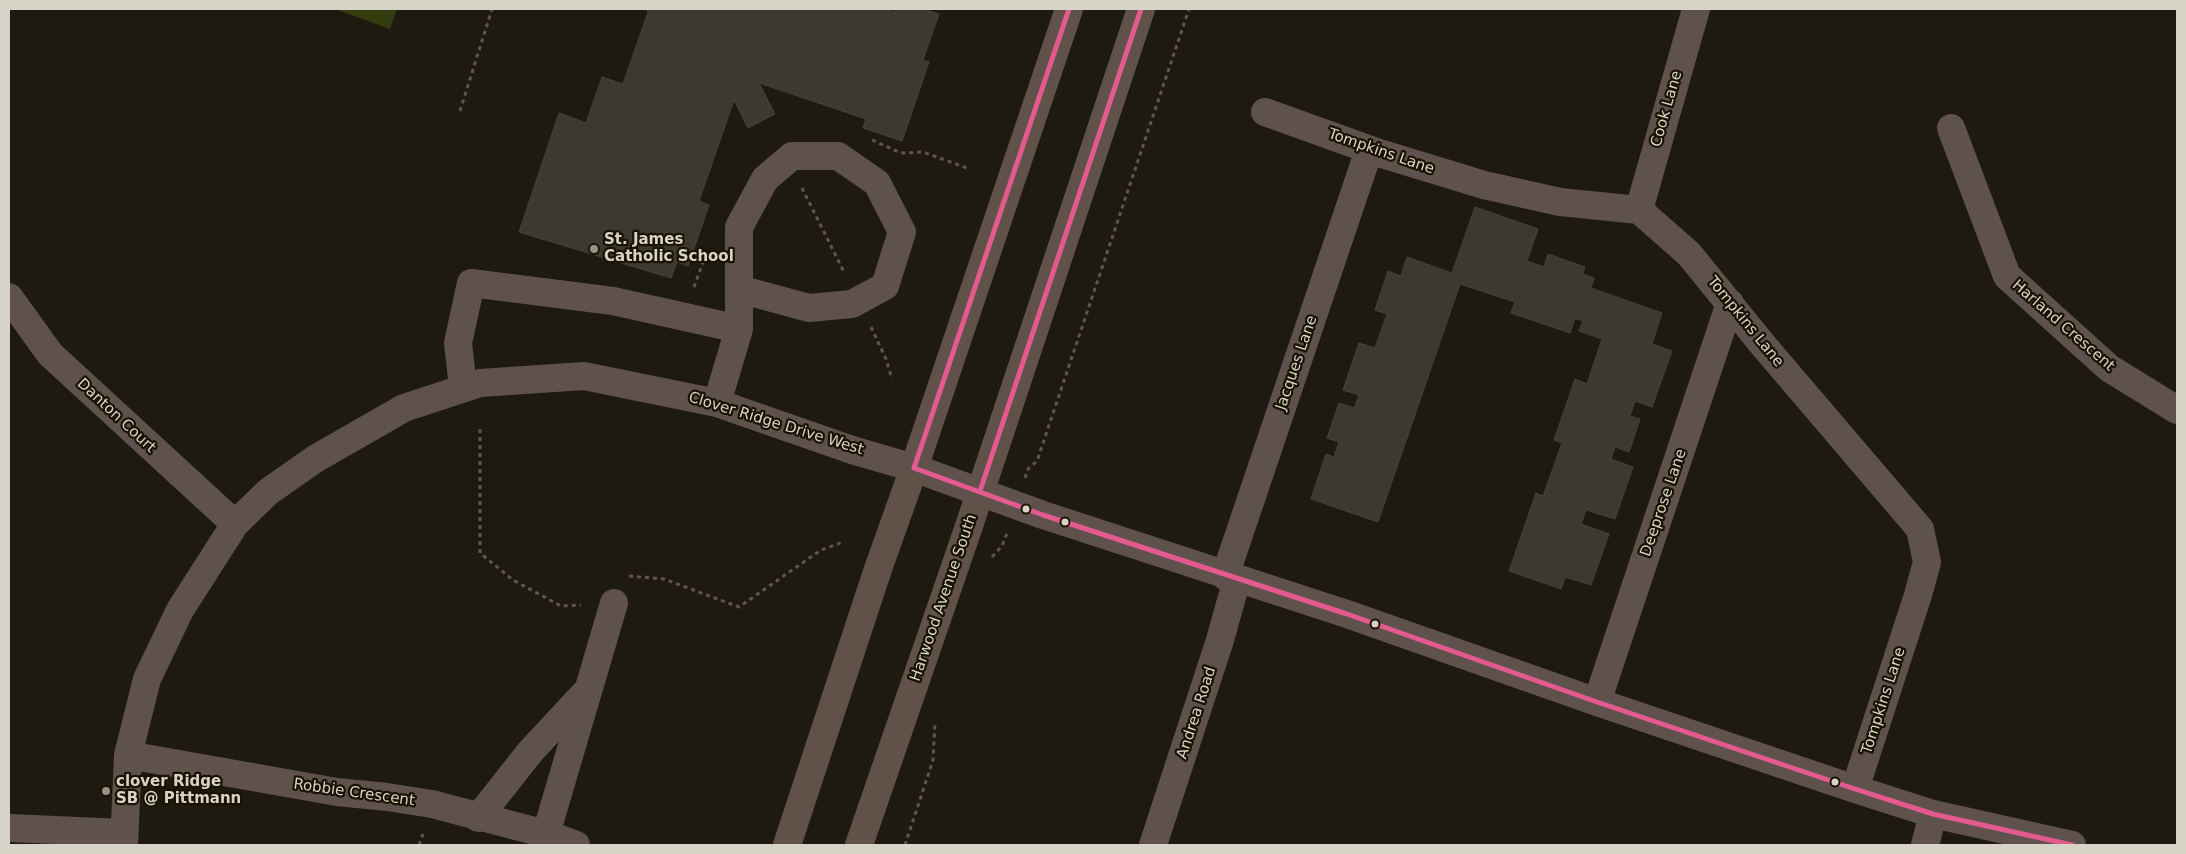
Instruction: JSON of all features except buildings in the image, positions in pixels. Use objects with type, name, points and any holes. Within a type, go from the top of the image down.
[{"type":"main road","points":[[787,845],[878,569],[1069,9]]},
{"type":"main road","name":"Harwood Avenue South","points":[[859,845],[980,491],[1141,9]]},
{"type":"street","name":"Cook Lane","points":[[1639,210],[1696,9]]},
{"type":"street","name":"Tompkins Lane","points":[[1265,112],[1369,150],[1484,185],[1560,202],[1639,210],[1689,254],[1763,345],[1920,529],[1927,562],[1855,789]]},
{"type":"street","name":"Harland Crescent","points":[[1951,128],[2007,276],[2109,368],[2177,410]]},
{"type":"street","name":"Jacques Lane","points":[[1231,578],[1369,150]]},
{"type":"street","points":[[717,403],[739,329],[739,289],[739,227],[764,179],[792,156],[838,156],[877,183],[902,232],[885,286],[852,304],[810,308],[739,289]]},
{"type":"street","points":[[463,387],[458,343],[471,283],[612,301],[739,329]]},
{"type":"street","name":"Danton Court","points":[[9,297],[50,354],[235,524]]},
{"type":"street","name":"Deeprose Lane","points":[[1597,702],[1730,303]]},
{"type":"street","name":"Clover Ridge Drive West","points":[[124,839],[128,755],[147,679],[180,610],[235,524],[268,492],[315,459],[404,408],[463,387],[522,379],[584,376],[717,403],[852,450],[914,468],[1043,516],[1356,617],[1597,702],[1855,789],[1933,814],[2072,845]]},
{"type":"street","name":"Andrea Road","points":[[1153,845],[1220,640],[1231,578]]},
{"type":"street","points":[[546,834],[586,691],[614,603]]},
{"type":"street","points":[[478,818],[530,752],[586,691]]},
{"type":"street","name":"Robbie Crescent","points":[[128,755],[337,792],[432,804],[478,818],[546,834],[576,845]]},
{"type":"street","points":[[1925,845],[1933,814]]},
{"type":"street","points":[[9,828],[124,839]]},
{"type":"path","points":[[460,111],[492,9]]},
{"type":"path","points":[[1028,469],[1037,460],[1189,9]]},
{"type":"path","points":[[788,160],[886,359],[892,379]]},
{"type":"path","points":[[480,428],[480,553],[513,580],[561,606],[614,603],[629,576],[639,575],[664,579],[739,606],[820,550],[843,542]]},
{"type":"path","points":[[990,559],[1002,546]]},
{"type":"path","points":[[905,845],[933,760],[935,718]]},
{"type":"green space","points":[[335,9],[397,9],[390,29]]},
{"type":"transit line","points":[[1069,9],[914,468],[1043,515],[1347,614],[1597,702],[1855,789],[1933,814],[2072,845]]},
{"type":"transit line","points":[[980,491],[1141,9]]},
{"type":"place","name":"St. James Catholic School","points":[[594,249]]},
{"type":"place","name":"clover Ridge SB @ Pittmann","points":[[106,791]]}]
